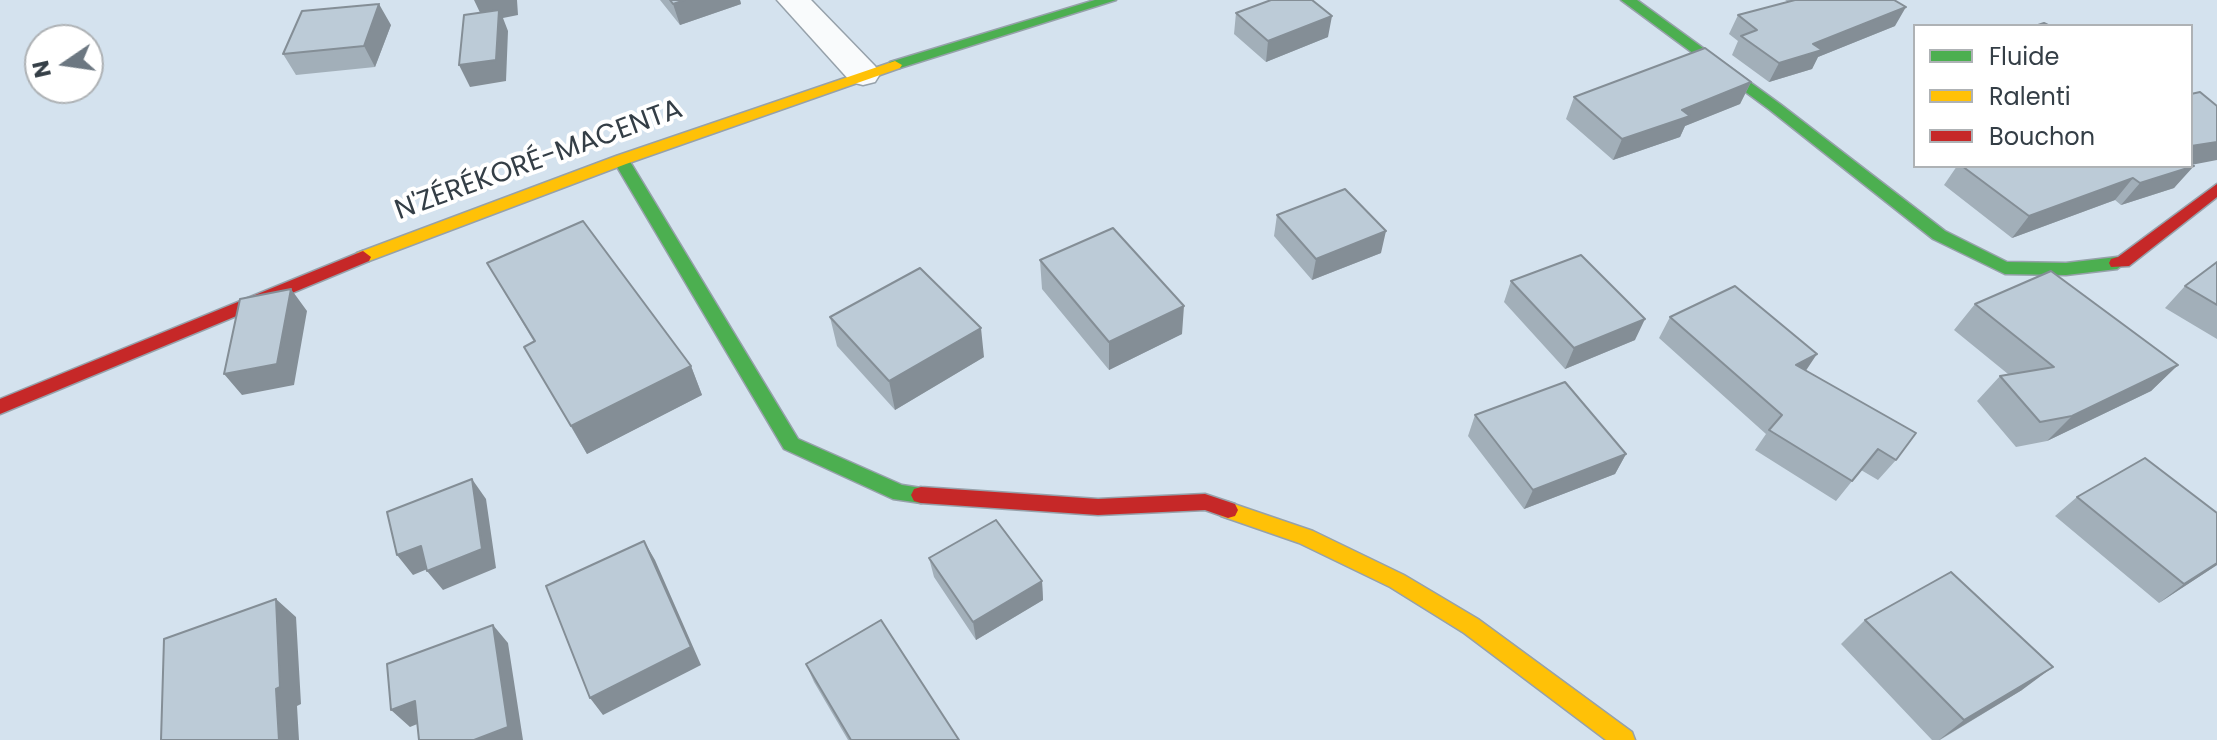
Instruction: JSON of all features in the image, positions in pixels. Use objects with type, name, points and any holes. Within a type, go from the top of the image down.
[{"type":"main road","name":"N'ZÉRÉKORÉ-MACENTA","points":[[0,407],[376,252],[621,160],[863,74],[1109,0]]},
{"type":"main road","points":[[1628,0],[1775,107],[1939,235],[2005,268],[2066,269],[2123,262],[2217,189]]},
{"type":"main road","points":[[621,160],[791,444],[900,493],[1098,507],[1205,502],[1306,537],[1397,581],[1471,626],[1624,740]]},
{"type":"street","points":[[793,0],[863,74]]},
{"type":"building","points":[[1271,0],[1312,0],[1332,16],[1268,41],[1236,13]]},
{"type":"building","points":[[1795,0],[1894,0],[1906,7],[1813,44],[1822,50],[1779,63],[1741,36],[1757,30],[1738,15]]},
{"type":"building","points":[[379,4],[364,46],[283,54],[302,11]]},
{"type":"building","points":[[499,10],[496,60],[459,65],[464,15]]},
{"type":"building","points":[[1705,48],[1751,82],[1682,110],[1690,116],[1622,139],[1574,97]]},
{"type":"building","points":[[2200,92],[2217,106],[2217,142],[2193,146],[2193,94]]},
{"type":"building","points":[[1965,168],[2188,168],[2140,183],[2133,178],[2029,216]]},
{"type":"building","points":[[1345,189],[1386,231],[1316,259],[1277,215]]},
{"type":"building","points":[[583,221],[691,366],[571,426],[524,347],[535,341],[487,263]]},
{"type":"building","points":[[1113,228],[1184,306],[1109,342],[1040,260]]},
{"type":"building","points":[[1581,255],[1645,319],[1574,348],[1511,281]]},
{"type":"building","points":[[2217,262],[2217,305],[2185,286]]},
{"type":"building","points":[[920,268],[981,328],[889,381],[830,317]]},
{"type":"building","points":[[2051,271],[2178,365],[2072,416],[2040,422],[2000,376],[2054,367],[1975,304]]},
{"type":"building","points":[[1735,286],[1817,354],[1796,365],[1916,433],[1896,460],[1878,449],[1852,481],[1769,430],[1782,415],[1670,317]]},
{"type":"building","points":[[291,289],[277,364],[224,374],[240,299]]},
{"type":"building","points":[[1565,382],[1626,454],[1533,490],[1475,415]]},
{"type":"building","points":[[2145,458],[2217,513],[2217,563],[2184,584],[2077,497]]},
{"type":"building","points":[[472,479],[482,549],[427,571],[421,546],[397,555],[387,512]]},
{"type":"building","points":[[996,520],[1042,581],[973,622],[929,558]]},
{"type":"building","points":[[644,541],[691,647],[590,698],[546,586]]},
{"type":"building","points":[[1951,572],[2053,667],[1964,720],[1865,620]]},
{"type":"building","points":[[276,599],[279,740],[161,740],[164,639]]},
{"type":"building","points":[[881,620],[959,740],[851,740],[806,664]]},
{"type":"building","points":[[493,625],[508,727],[474,740],[419,740],[415,701],[391,710],[387,664]]},
{"type":"traffic: fast","points":[[895,65],[1109,0]]},
{"type":"traffic: fast","points":[[1628,0],[1775,107],[1939,235],[2005,268],[2066,269],[2117,263]]},
{"type":"traffic: fast","points":[[621,160],[791,444],[900,493],[921,495]]},
{"type":"traffic: slow","points":[[363,257],[621,160],[895,65]]},
{"type":"traffic: slow","points":[[1228,510],[1306,537],[1397,581],[1471,626],[1624,740]]},
{"type":"traffic: jam","points":[[2117,263],[2123,262],[2217,189]]},
{"type":"traffic: jam","points":[[0,407],[363,257]]},
{"type":"traffic: jam","points":[[921,495],[1098,507],[1205,502],[1228,510]]}]
